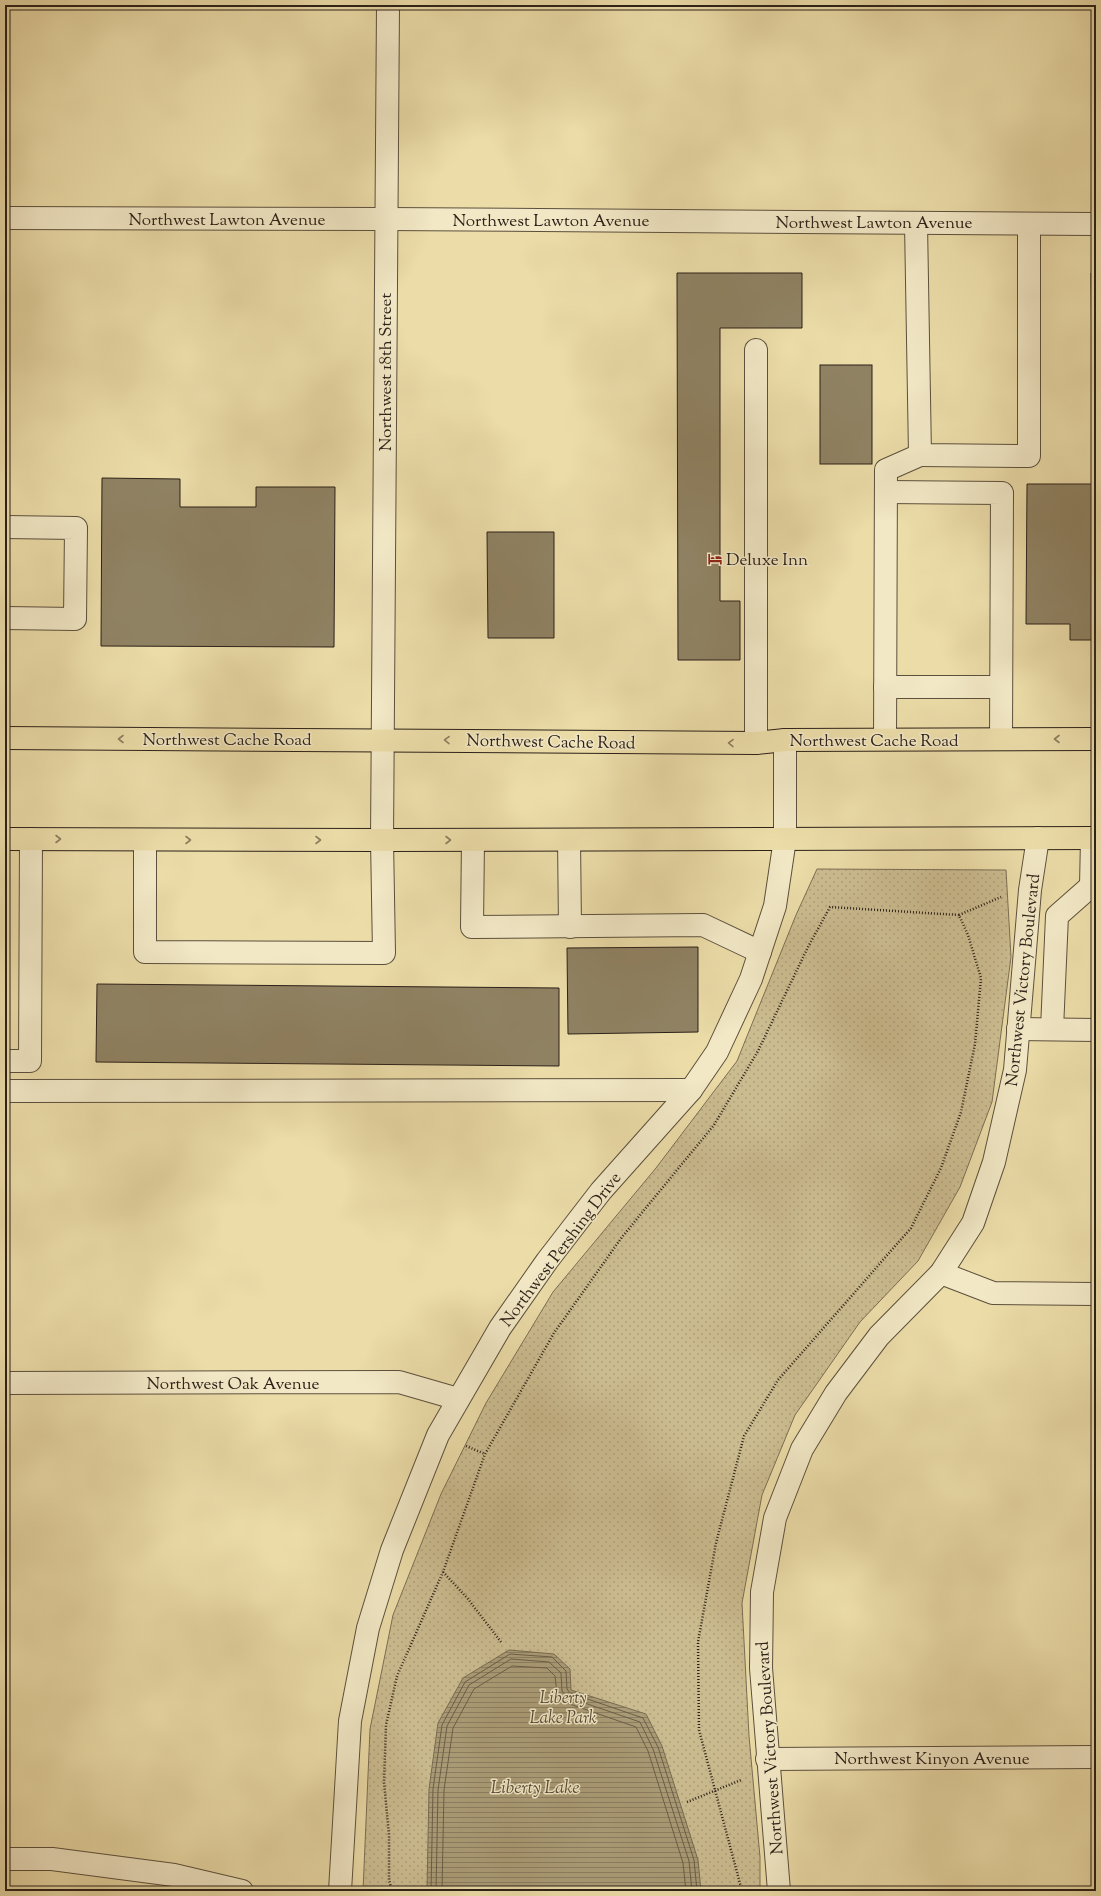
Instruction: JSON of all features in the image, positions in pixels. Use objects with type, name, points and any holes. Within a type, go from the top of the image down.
[{"type":"main road","name":"Northwest Cache Road","points":[[5,738],[756,743],[785,740],[1096,739]]},
{"type":"main road","points":[[5,839],[569,840],[1094,838]]},
{"type":"street","name":"Northwest 18th Street","points":[[145,840],[145,952],[384,953],[382,840],[388,5]]},
{"type":"street","name":"Northwest Lawton Avenue","points":[[5,218],[1096,224]]},
{"type":"street","points":[[916,223],[920,455]]},
{"type":"street","points":[[885,739],[886,470],[920,455],[1028,456],[1028,224]]},
{"type":"street","points":[[756,350],[756,743]]},
{"type":"street","points":[[886,492],[1002,493],[1001,739]]},
{"type":"street","points":[[5,527],[76,528],[75,619],[5,618]]},
{"type":"street","points":[[885,687],[1001,687]]},
{"type":"street","name":"Northwest Pershing Drive","points":[[340,1891],[350,1721],[368,1628],[392,1550],[438,1434],[500,1328],[547,1261],[601,1191],[692,1090],[718,1052],[751,979],[776,906],[785,839],[785,740]]},
{"type":"street","name":"Northwest Victory Boulevard","points":[[779,1891],[767,1759],[761,1668],[762,1592],[775,1518],[802,1449],[836,1393],[880,1336],[941,1273],[973,1223],[994,1162],[1015,1070],[1030,890],[1038,838]]},
{"type":"street","points":[[1052,1029],[1057,916],[1094,886],[1094,838]]},
{"type":"street","points":[[5,1060],[30,1060],[31,839]]},
{"type":"street","points":[[473,840],[472,927],[703,925],[760,952]]},
{"type":"street","points":[[569,840],[570,927]]},
{"type":"street","points":[[1018,1029],[1096,1030]]},
{"type":"street","points":[[5,1091],[692,1090]]},
{"type":"street","points":[[941,1273],[993,1293],[1096,1294]]},
{"type":"street","name":"Northwest Oak Avenue","points":[[5,1383],[399,1382],[458,1399]]},
{"type":"street","name":"Northwest Kinyon Avenue","points":[[767,1759],[1096,1757]]},
{"type":"street","points":[[5,1859],[52,1858],[174,1875],[242,1891]]},
{"type":"path","points":[[392,1891],[389,1880],[389,1835],[384,1782],[386,1725],[397,1676],[443,1572],[485,1454],[554,1333],[622,1237],[714,1125],[758,1051],[808,947],[830,907],[959,915],[999,897],[1030,890]]},
{"type":"path","points":[[742,1891],[714,1791],[699,1730],[698,1642],[716,1544],[744,1436],[778,1380],[911,1228],[941,1168],[962,1104],[975,1044],[981,978],[968,935],[959,915]]},
{"type":"path","points":[[443,1572],[468,1599],[501,1642]]},
{"type":"path","points":[[687,1802],[745,1778],[767,1759]]},
{"type":"green space","name":"Liberty Lake Park","points":[[817,869],[1006,870],[1011,957],[992,1102],[960,1187],[918,1261],[860,1322],[795,1415],[762,1495],[742,1603],[749,1736],[760,1857],[760,1891],[363,1891],[370,1729],[393,1615],[441,1494],[486,1403],[553,1292],[656,1168],[737,1061],[796,915]]},
{"type":"water","name":"Liberty Lake","points":[[509,1650],[554,1654],[570,1669],[571,1690],[646,1714],[662,1746],[698,1860],[701,1891],[427,1891],[429,1789],[438,1723],[463,1678]]},
{"type":"building","points":[[677,273],[802,273],[802,328],[720,328],[720,601],[740,601],[740,660],[678,660]]},
{"type":"building","points":[[1091,273],[1096,273],[1096,463],[1093,463]]},
{"type":"building","points":[[820,365],[872,365],[872,464],[820,464]]},
{"type":"building","points":[[102,478],[180,479],[180,507],[256,507],[256,487],[335,487],[334,647],[101,646]]},
{"type":"building","points":[[1027,484],[1096,484],[1096,640],[1070,640],[1070,624],[1026,624]]},
{"type":"building","points":[[487,532],[554,532],[554,638],[488,638]]},
{"type":"building","points":[[698,947],[698,1032],[568,1034],[567,948]]},
{"type":"building","points":[[97,984],[559,988],[559,1066],[96,1062]]},
{"type":"place","name":"Deluxe Inn","points":[[715,559]]}]
